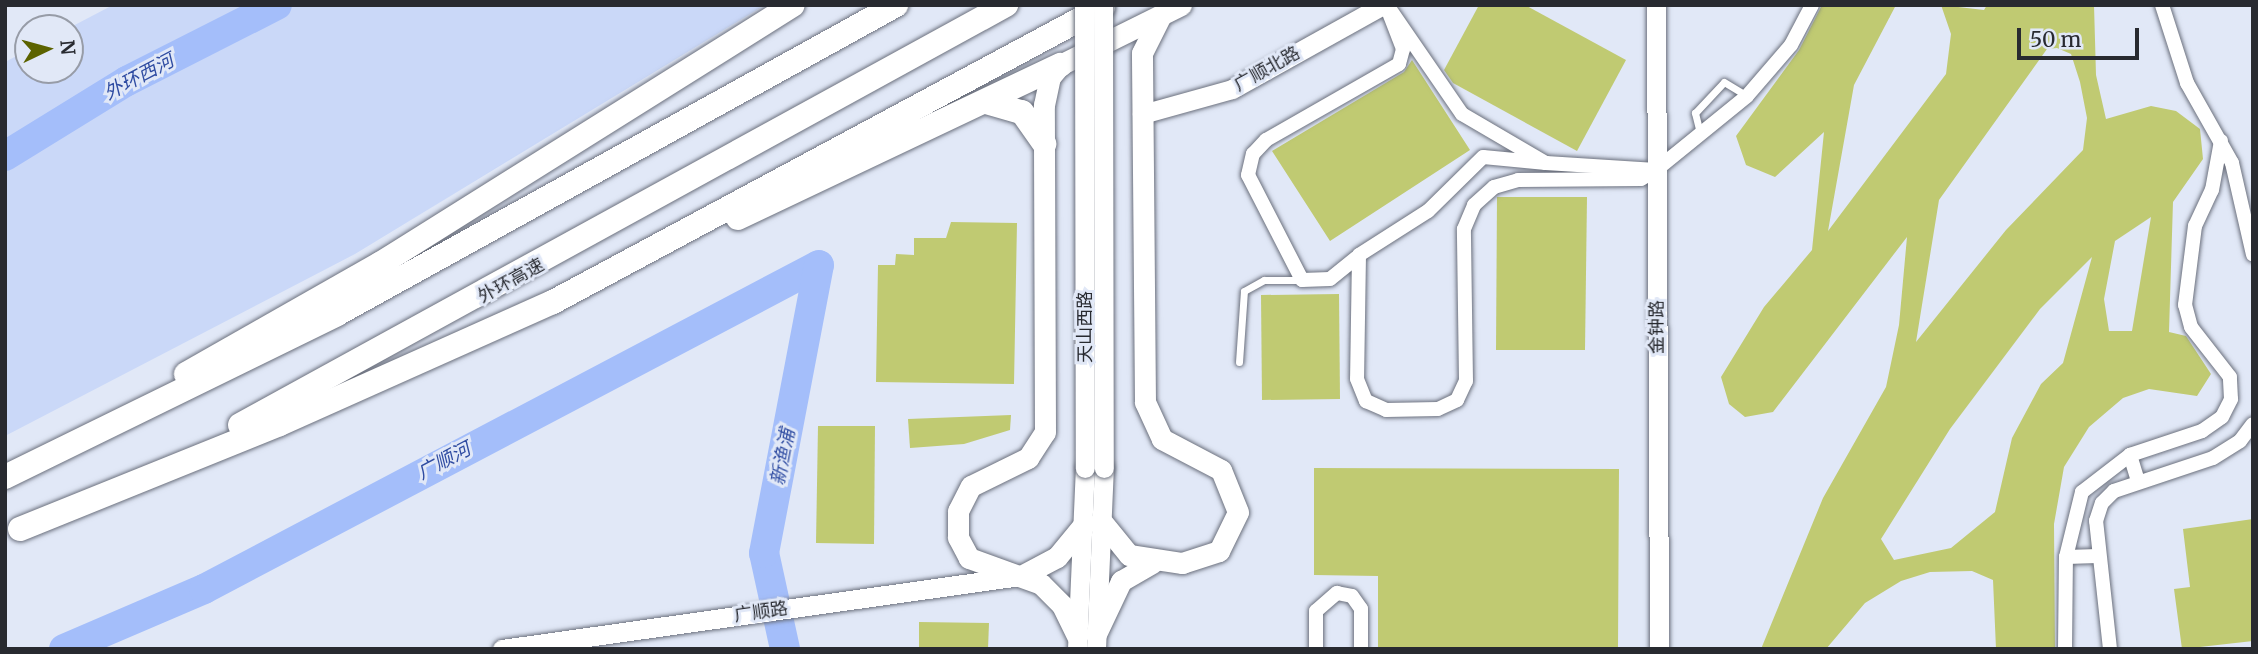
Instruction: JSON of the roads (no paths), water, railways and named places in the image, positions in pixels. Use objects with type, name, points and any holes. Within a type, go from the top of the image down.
[{"type":"highway","points":[[5,477],[380,264],[793,5]]},
{"type":"highway","points":[[5,477],[337,314],[896,5]]},
{"type":"highway","name":"外环高速","points":[[13,532],[358,365],[1006,5]]},
{"type":"highway","points":[[13,532],[419,363],[668,242],[1105,5]]},
{"type":"highway","points":[[668,242],[795,196],[1060,65]]},
{"type":"highway","points":[[986,102],[1022,112],[1044,144]]},
{"type":"main road","points":[[1142,53],[1172,10]]},
{"type":"main road","points":[[1122,34],[1137,38],[1142,53],[1146,407],[1162,439],[1221,470],[1238,512],[1216,554],[1152,563],[1121,581],[1086,642],[1056,598],[1021,576],[972,561],[957,520],[971,486],[1025,460],[1045,432],[1046,86],[1060,65],[1122,34],[1172,10]]},
{"type":"main road","points":[[1021,576],[1057,557],[1094,523],[1124,551],[1152,563]]},
{"type":"street","name":"天山西路","points":[[1084,5],[1094,468],[1094,523],[1086,642]]},
{"type":"street","name":"天山西路","points":[[1094,468],[1105,5]]},
{"type":"street","name":"广顺北路","points":[[1142,114],[1232,89],[1385,5]]},
{"type":"street","points":[[1385,5],[1462,114],[1546,163]]},
{"type":"street","points":[[1385,5],[1404,49],[1399,64],[1253,154],[1248,175],[1254,198],[1301,280],[1330,279],[1359,254],[1428,211],[1483,157],[1656,170]]},
{"type":"street","name":"金钟路","points":[[1656,5],[1659,649]]},
{"type":"street","points":[[1359,254],[1357,379],[1366,401],[1386,410],[1438,409],[1457,400],[1466,381],[1464,229],[1474,205],[1493,187],[1518,180],[1641,178],[1656,170],[1748,96],[1791,45],[1812,5]]},
{"type":"street","points":[[2162,5],[2187,83],[2221,141],[2242,193],[2253,254]]},
{"type":"street","points":[[2064,649],[2066,557],[2082,492],[2130,455],[2202,431],[2222,417],[2231,399],[2230,377],[2191,327],[2185,305],[2195,226],[2212,190],[2221,141]]},
{"type":"street","points":[[2212,190],[2242,193]]},
{"type":"street","points":[[2110,649],[2098,556],[2102,503],[2138,482],[2213,458],[2240,442],[2253,424]]},
{"type":"street","points":[[2130,455],[2138,482]]},
{"type":"street","points":[[2066,557],[2098,556]]},
{"type":"street","name":"广顺路","points":[[502,649],[1021,576]]},
{"type":"street","points":[[1316,649],[1316,611],[1337,593],[1352,596],[1361,609],[1361,649]]},
{"type":"lane","points":[[1701,136],[1695,113],[1724,82],[1748,96]]},
{"type":"lane","points":[[1239,362],[1244,291],[1264,280],[1301,280]]},
{"type":"waterway","name":"外环西河","points":[[5,156],[127,81],[277,5]]},
{"type":"waterway","name":"广顺河","points":[[64,649],[204,589],[819,265]]},
{"type":"waterway","name":"新渔浦","points":[[785,649],[764,553],[819,265]]}]
